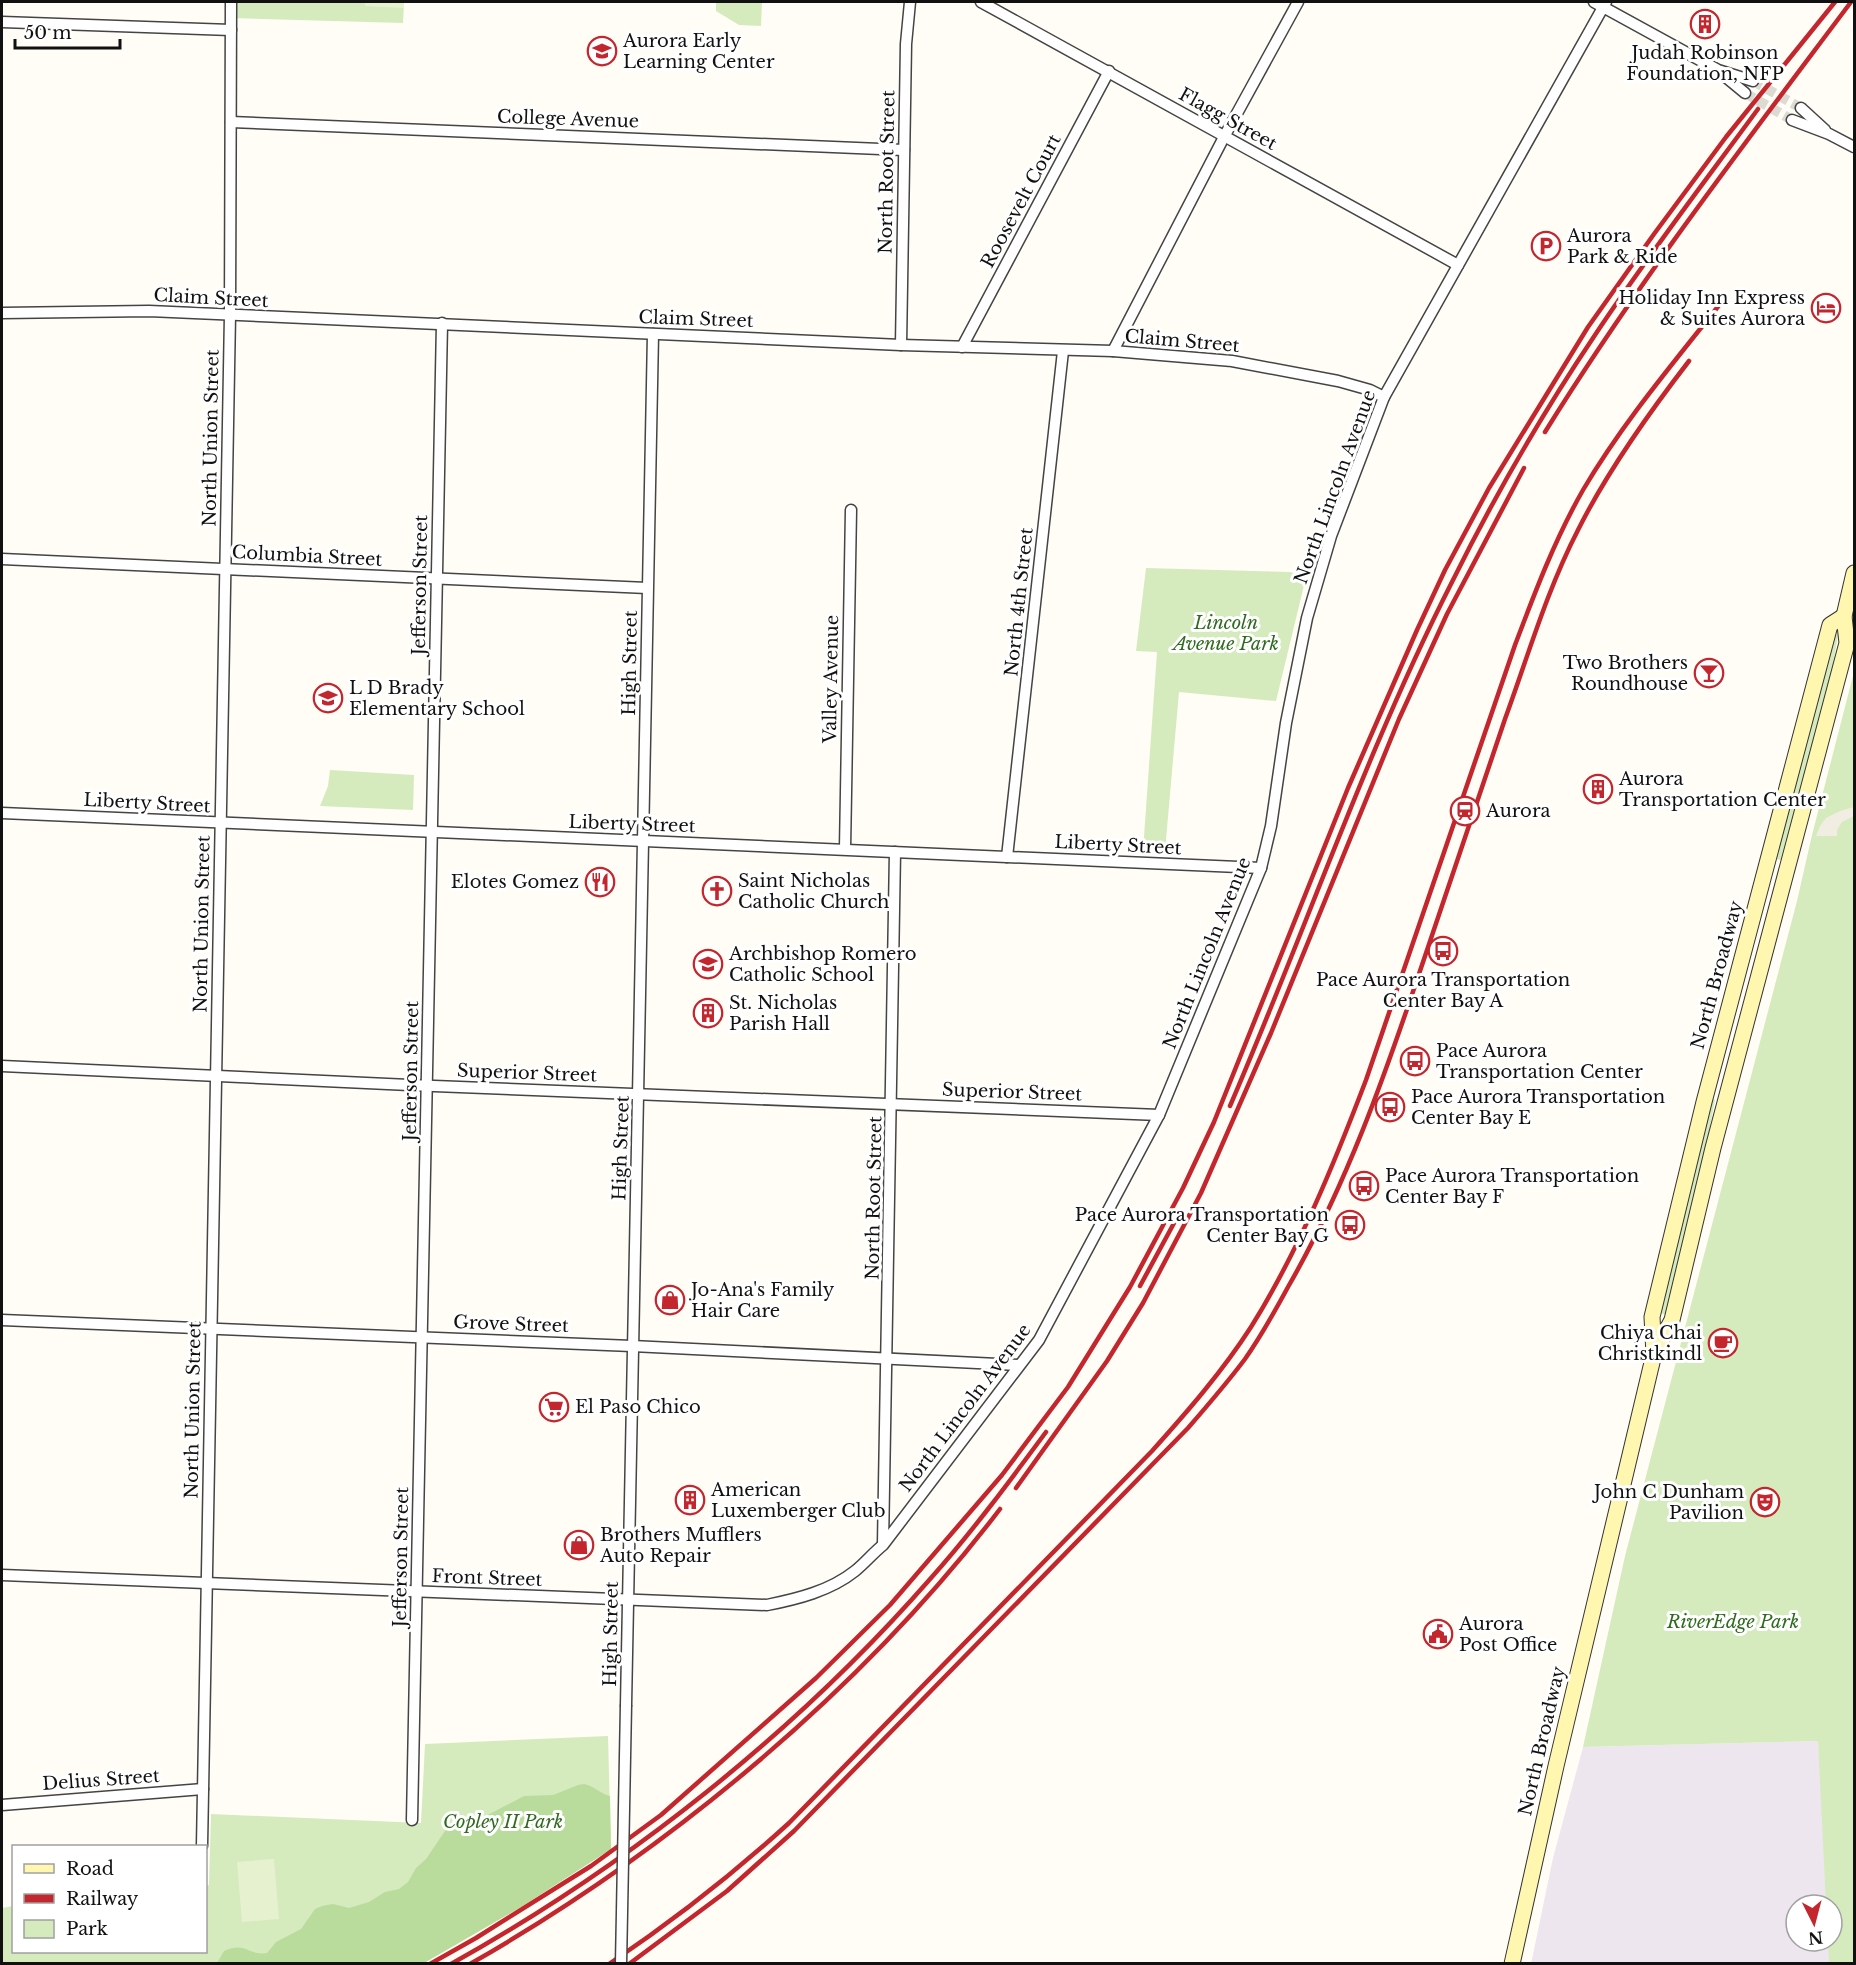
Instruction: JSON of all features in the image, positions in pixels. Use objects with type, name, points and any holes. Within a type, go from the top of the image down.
[{"type":"main road","name":"North Broadway","points":[[1512,1964],[1556,1766],[1654,1354],[1672,1320],[1713,1148],[1847,643],[1844,616],[1854,573]]},
{"type":"main road","name":"North Broadway","points":[[1654,1354],[1652,1317],[1707,1092],[1830,625],[1844,616]]},
{"type":"street","name":"North Union Street","points":[[202,1845],[230,315],[231,2]]},
{"type":"street","name":"North Root Street","points":[[901,345],[907,21],[910,2]]},
{"type":"street","name":"Flagg Street","points":[[981,2],[1458,265]]},
{"type":"street","points":[[1113,351],[1224,137],[1298,2]]},
{"type":"street","points":[[1601,3],[1718,70],[1745,93]]},
{"type":"street","name":"North Lincoln Avenue","points":[[883,1545],[1039,1340],[1159,1115],[1261,868],[1307,618],[1332,536],[1384,397],[1601,3]]},
{"type":"street","points":[[2,22],[231,30]]},
{"type":"street","points":[[1718,70],[1753,81]]},
{"type":"street","name":"Roosevelt Court","points":[[962,347],[1109,72]]},
{"type":"street","points":[[1801,108],[1829,134]]},
{"type":"street","points":[[1792,120],[1829,134],[1854,147]]},
{"type":"street","name":"College Avenue","points":[[231,122],[904,150]]},
{"type":"street","name":"Claim Street","points":[[2,313],[149,311],[901,345],[1113,351],[1232,361],[1338,381],[1370,390],[1384,397]]},
{"type":"street","name":"Jefferson Street","points":[[412,1820],[442,323]]},
{"type":"street","name":"High Street","points":[[621,1964],[653,334]]},
{"type":"street","name":"North 4th Street","points":[[1007,857],[1063,351]]},
{"type":"street","name":"Valley Avenue","points":[[844,849],[851,510]]},
{"type":"street","name":"Columbia Street","points":[[2,559],[648,588]]},
{"type":"street","name":"Liberty Street","points":[[2,813],[1261,868]]},
{"type":"street","name":"North Root Street","points":[[883,1545],[895,852]]},
{"type":"street","name":"Superior Street","points":[[2,1066],[427,1086],[1159,1115]]},
{"type":"street","name":"Grove Street","points":[[2,1320],[632,1346],[1019,1365]]},
{"type":"street","name":"Front Street","points":[[2,1575],[767,1605],[794,1600],[827,1587],[854,1572],[883,1545]]},
{"type":"street","name":"Delius Street","points":[[2,1805],[203,1789]]},
{"type":"shaded area","points":[[1854,807],[1854,816],[1842,822],[1837,830],[1837,836],[1816,836],[1826,818]]},
{"type":"shaded area","points":[[1818,1741],[1831,1893],[1784,1893],[1784,1953],[1834,1953],[1835,1963],[1531,1964],[1553,1858],[1583,1747]]},
{"type":"green space","points":[[232,2],[404,2],[403,23],[231,18]]},
{"type":"green space","points":[[365,2],[404,2],[404,8],[365,6]]},
{"type":"green space","points":[[716,2],[762,2],[761,26],[739,25],[716,11]]},
{"type":"green space","name":"Lincoln Avenue Park","points":[[1146,568],[1290,572],[1306,577],[1276,701],[1179,692],[1165,851],[1143,851],[1157,652],[1136,651]]},
{"type":"green space","points":[[1836,634],[1838,635],[1831,676],[1781,860],[1776,859]]},
{"type":"green space","name":"RiverEdge Park","points":[[1854,672],[1854,1963],[1829,1963],[1829,1953],[1844,1953],[1844,1893],[1825,1893],[1818,1741],[1583,1747],[1625,1556],[1797,901]]},
{"type":"green space","points":[[330,770],[414,775],[413,810],[320,806],[328,786]]},
{"type":"green space","points":[[1713,1099],[1715,1100],[1706,1147],[1666,1315],[1661,1313]]},
{"type":"green space","name":"Copley II Park","points":[[608,1736],[611,1849],[521,1907],[424,1963],[2,1963],[2,1908],[12,1906],[12,1953],[207,1953],[207,1886],[209,1885],[211,1814],[421,1823],[425,1744]]},
{"type":"green space","points":[[584,1784],[610,1796],[611,1849],[521,1907],[424,1963],[217,1963],[224,1951],[232,1948],[267,1953],[276,1942],[301,1929],[315,1909],[322,1906],[333,1904],[349,1908],[369,1902],[385,1892],[399,1889],[408,1882],[416,1868],[426,1859],[449,1825],[482,1818],[524,1796],[553,1795]]},
{"type":"green space","points":[[274,1859],[279,1919],[242,1922],[237,1862]]},
{"type":"tunnel","points":[[1753,81],[1801,108]]},
{"type":"tunnel","points":[[1745,93],[1792,120]]},
{"type":"railway","points":[[430,1964],[591,1866],[661,1815],[816,1678],[890,1605],[1002,1475],[1068,1387],[1130,1287],[1183,1188],[1214,1122],[1348,788],[1445,570],[1489,488],[1588,327],[1654,234],[1726,137],[1835,2]]},
{"type":"railway","points":[[1545,432],[1655,267],[1851,2]]},
{"type":"railway","points":[[1230,1106],[1392,711],[1421,646],[1485,519],[1519,456],[1614,306],[1758,109]]},
{"type":"railway","points":[[609,1964],[702,1897],[789,1823],[1152,1451],[1204,1391],[1240,1344],[1285,1268],[1354,1112],[1515,645],[1554,547],[1583,490],[1615,440],[1724,299]]},
{"type":"railway","points":[[629,1964],[727,1891],[794,1831],[1188,1428],[1251,1350],[1309,1249],[1346,1171],[1378,1091],[1538,623],[1567,553],[1615,464],[1689,361]]},
{"type":"railway","points":[[1016,1488],[1107,1361],[1143,1303],[1201,1193],[1271,1033],[1399,719],[1447,614],[1524,468]]},
{"type":"railway","points":[[1140,1286],[1180,1212]]},
{"type":"railway","points":[[451,1964],[517,1925],[646,1839],[767,1741],[825,1689],[931,1578],[976,1525],[1046,1432]]},
{"type":"railway","points":[[470,1964],[617,1871],[757,1762],[824,1703],[887,1641],[946,1576],[1000,1509]]},
{"type":"place","name":"Judah Robinson Foundation, NFP","points":[[1705,24]]},
{"type":"place","name":"Aurora Early Learning Center","points":[[602,51]]},
{"type":"place","name":"Aurora Park & Ride","points":[[1546,246]]},
{"type":"place","name":"Holiday Inn Express & Suites Aurora","points":[[1826,308]]},
{"type":"place","name":"Two Brothers Roundhouse","points":[[1709,673]]},
{"type":"place","name":"L D Brady Elementary School","points":[[328,698]]},
{"type":"place","name":"Aurora Transportation Center","points":[[1598,789]]},
{"type":"place","name":"Aurora","points":[[1465,811]]},
{"type":"place","name":"Elotes Gomez","points":[[600,882]]},
{"type":"place","name":"Saint Nicholas Catholic Church","points":[[717,891]]},
{"type":"place","name":"Pace Aurora Transportation Center Bay A","points":[[1443,951]]},
{"type":"place","name":"Archbishop Romero Catholic School","points":[[708,964]]},
{"type":"place","name":"St. Nicholas Parish Hall","points":[[708,1013]]},
{"type":"place","name":"Pace Aurora Transportation Center","points":[[1415,1061]]},
{"type":"place","name":"Pace Aurora Transportation Center Bay E","points":[[1390,1107]]},
{"type":"place","name":"Pace Aurora Transportation Center Bay F","points":[[1364,1186]]},
{"type":"place","name":"Pace Aurora Transportation Center Bay G","points":[[1350,1225]]},
{"type":"place","name":"Jo-Ana's Family Hair Care","points":[[670,1300]]},
{"type":"place","name":"Chiya Chai Christkindl","points":[[1723,1343]]},
{"type":"place","name":"El Paso Chico","points":[[554,1407]]},
{"type":"place","name":"American Luxemberger Club","points":[[690,1500]]},
{"type":"place","name":"John C Dunham Pavilion","points":[[1765,1502]]},
{"type":"place","name":"Brothers Mufflers Auto Repair","points":[[579,1545]]},
{"type":"place","name":"Aurora Post Office","points":[[1438,1634]]}]
